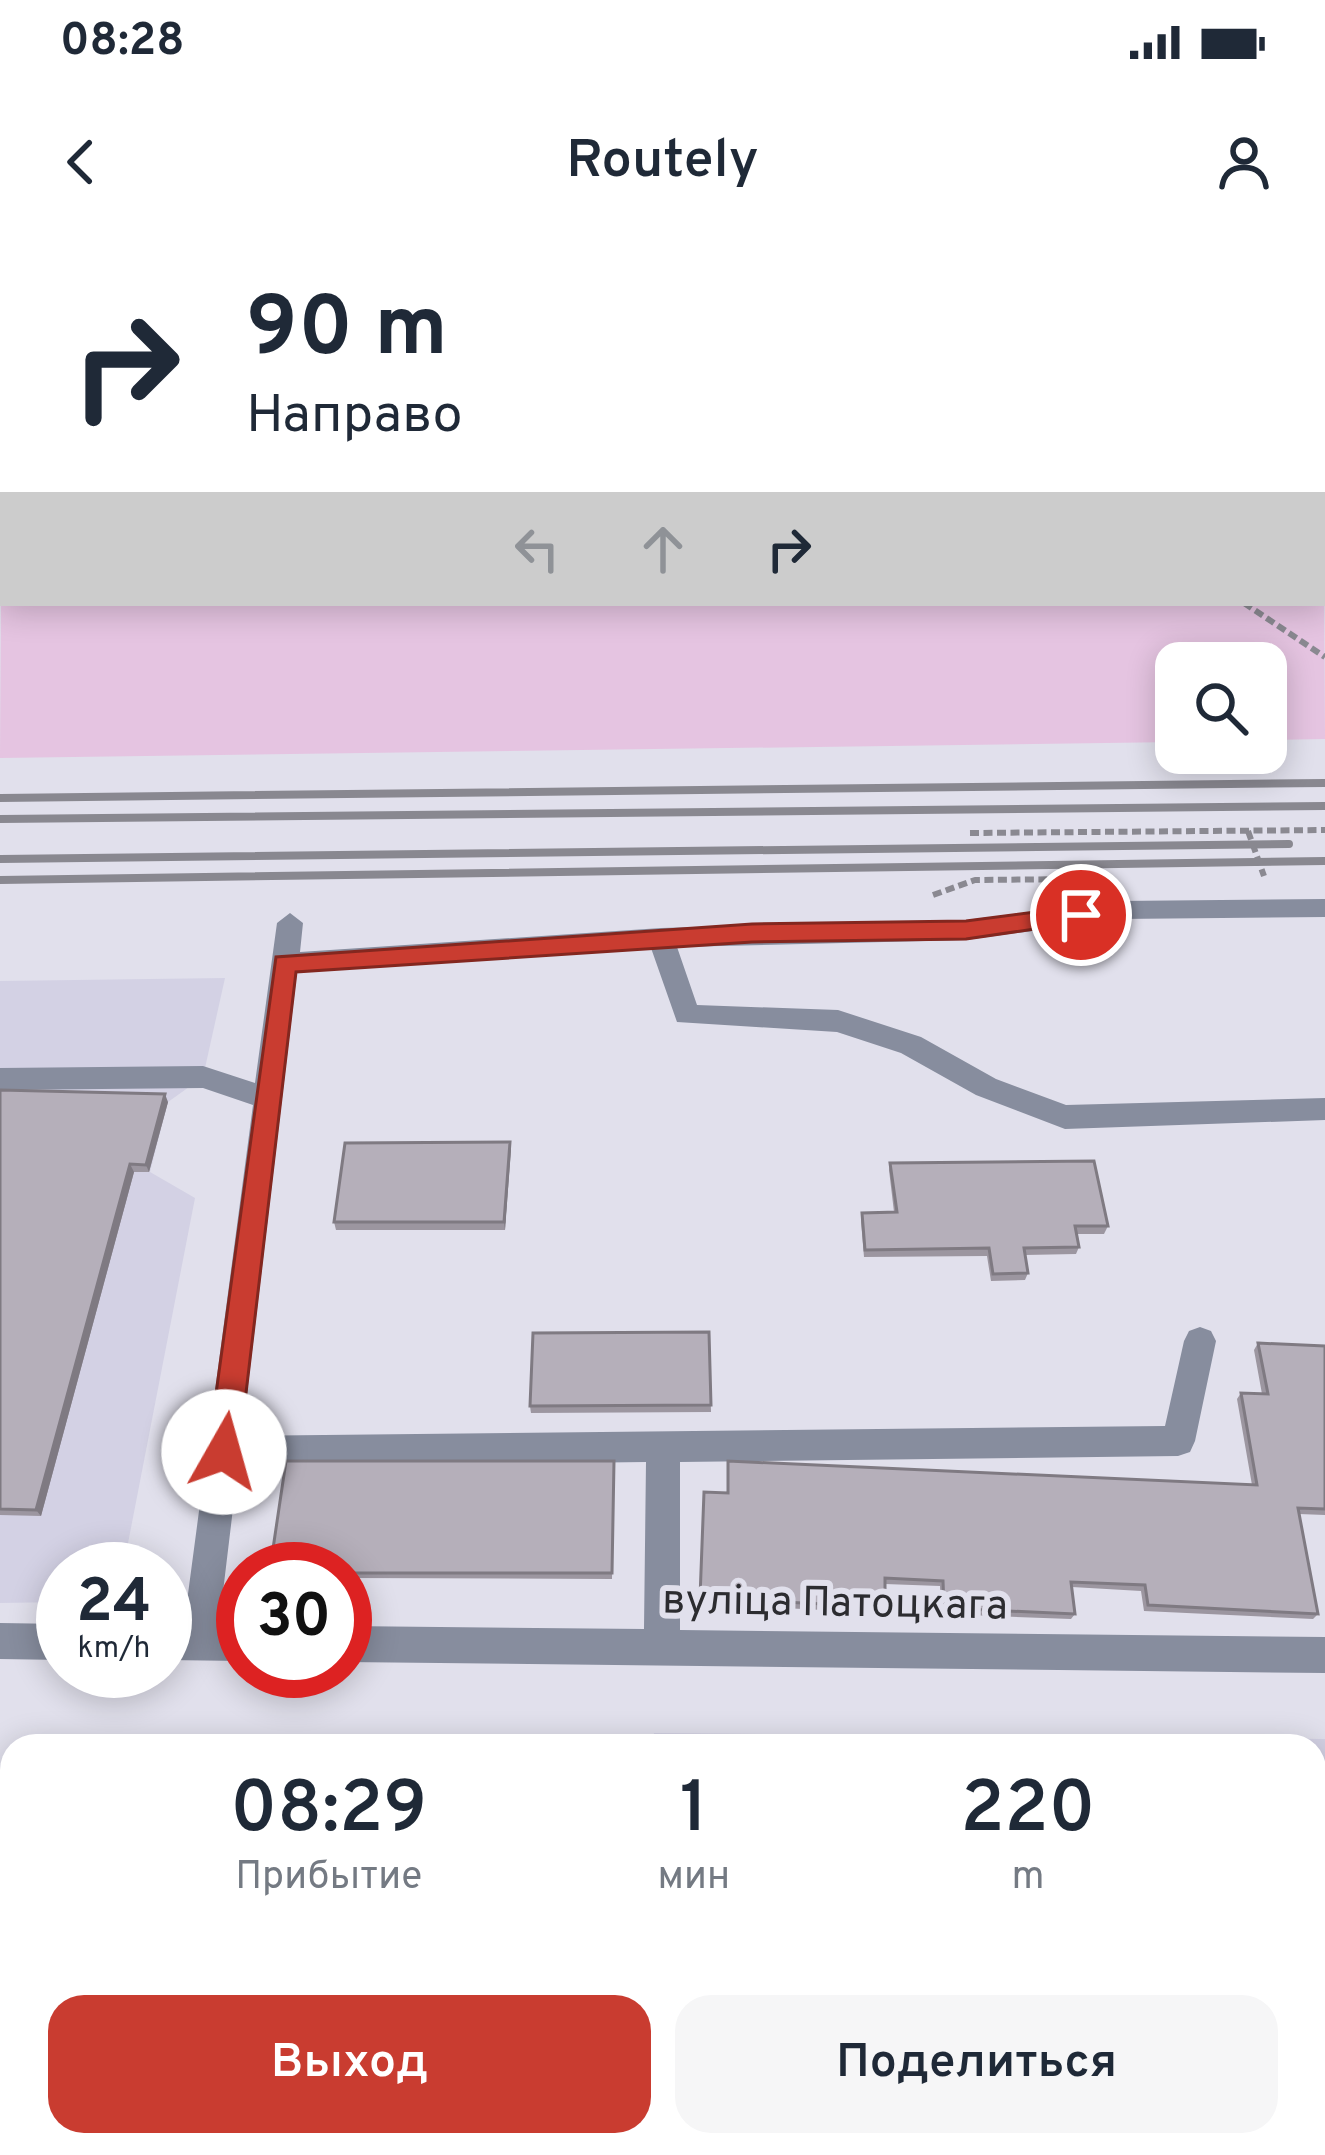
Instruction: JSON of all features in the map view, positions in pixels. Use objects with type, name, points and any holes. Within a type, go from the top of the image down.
[{"type":"street","points":[[285,963],[661,938],[966,930],[1119,910],[1325,908]]},
{"type":"street","points":[[192,1598],[224,1452],[290,923]]},
{"type":"street","points":[[661,938],[687,1015],[838,1022],[911,1045],[986,1087],[1066,1117],[1325,1109]]},
{"type":"street","points":[[0,1079],[203,1077],[268,1099]]},
{"type":"street","points":[[224,1452],[1178,1441],[1200,1341]]},
{"type":"street","points":[[662,1648],[663,1447]]},
{"type":"street","points":[[0,1641],[36,1642]]},
{"type":"street","name":"вуліца Патоцкага","points":[[372,1644],[1325,1655]]},
{"type":"path","points":[[1248,606],[1325,657]]},
{"type":"path","points":[[970,833],[1325,830]]},
{"type":"path","points":[[1248,831],[1264,876]]},
{"type":"shaded area","points":[[1,606],[1324,606],[1325,739],[1287,740],[1287,642],[1155,642],[1155,742],[0,758]]},
{"type":"shaded area","points":[[225,978],[203,1077],[168,1102],[150,1172],[195,1198],[128,1542],[36,1542],[36,1602],[0,1603],[0,981]]},
{"type":"building","points":[[0,1090],[165,1094],[146,1165],[130,1164],[36,1510],[0,1509]]},
{"type":"building","points":[[510,1142],[504,1222],[334,1222],[345,1143]]},
{"type":"building","points":[[1094,1161],[1108,1226],[1075,1226],[1079,1247],[1024,1248],[1028,1273],[993,1274],[989,1248],[865,1250],[862,1213],[897,1212],[890,1163]]},
{"type":"building","points":[[709,1332],[711,1405],[530,1406],[533,1333]]},
{"type":"building","points":[[1258,1343],[1325,1346],[1325,1509],[1298,1508],[1318,1614],[1148,1605],[1145,1585],[1071,1582],[1075,1614],[944,1608],[943,1581],[885,1578],[885,1607],[700,1598],[704,1492],[728,1493],[728,1461],[1257,1485],[1241,1393],[1268,1394]]},
{"type":"building","points":[[286,1461],[614,1461],[612,1573],[372,1573],[372,1542],[274,1542]]},
{"type":"railway","points":[[0,798],[1325,783]]},
{"type":"railway","points":[[0,819],[1325,806]]},
{"type":"railway","points":[[0,859],[1289,844]]},
{"type":"railway","points":[[0,880],[1325,861]]},
{"type":"route","points":[[224,1452],[285,963],[752,933],[966,930],[1081,915]]}]
